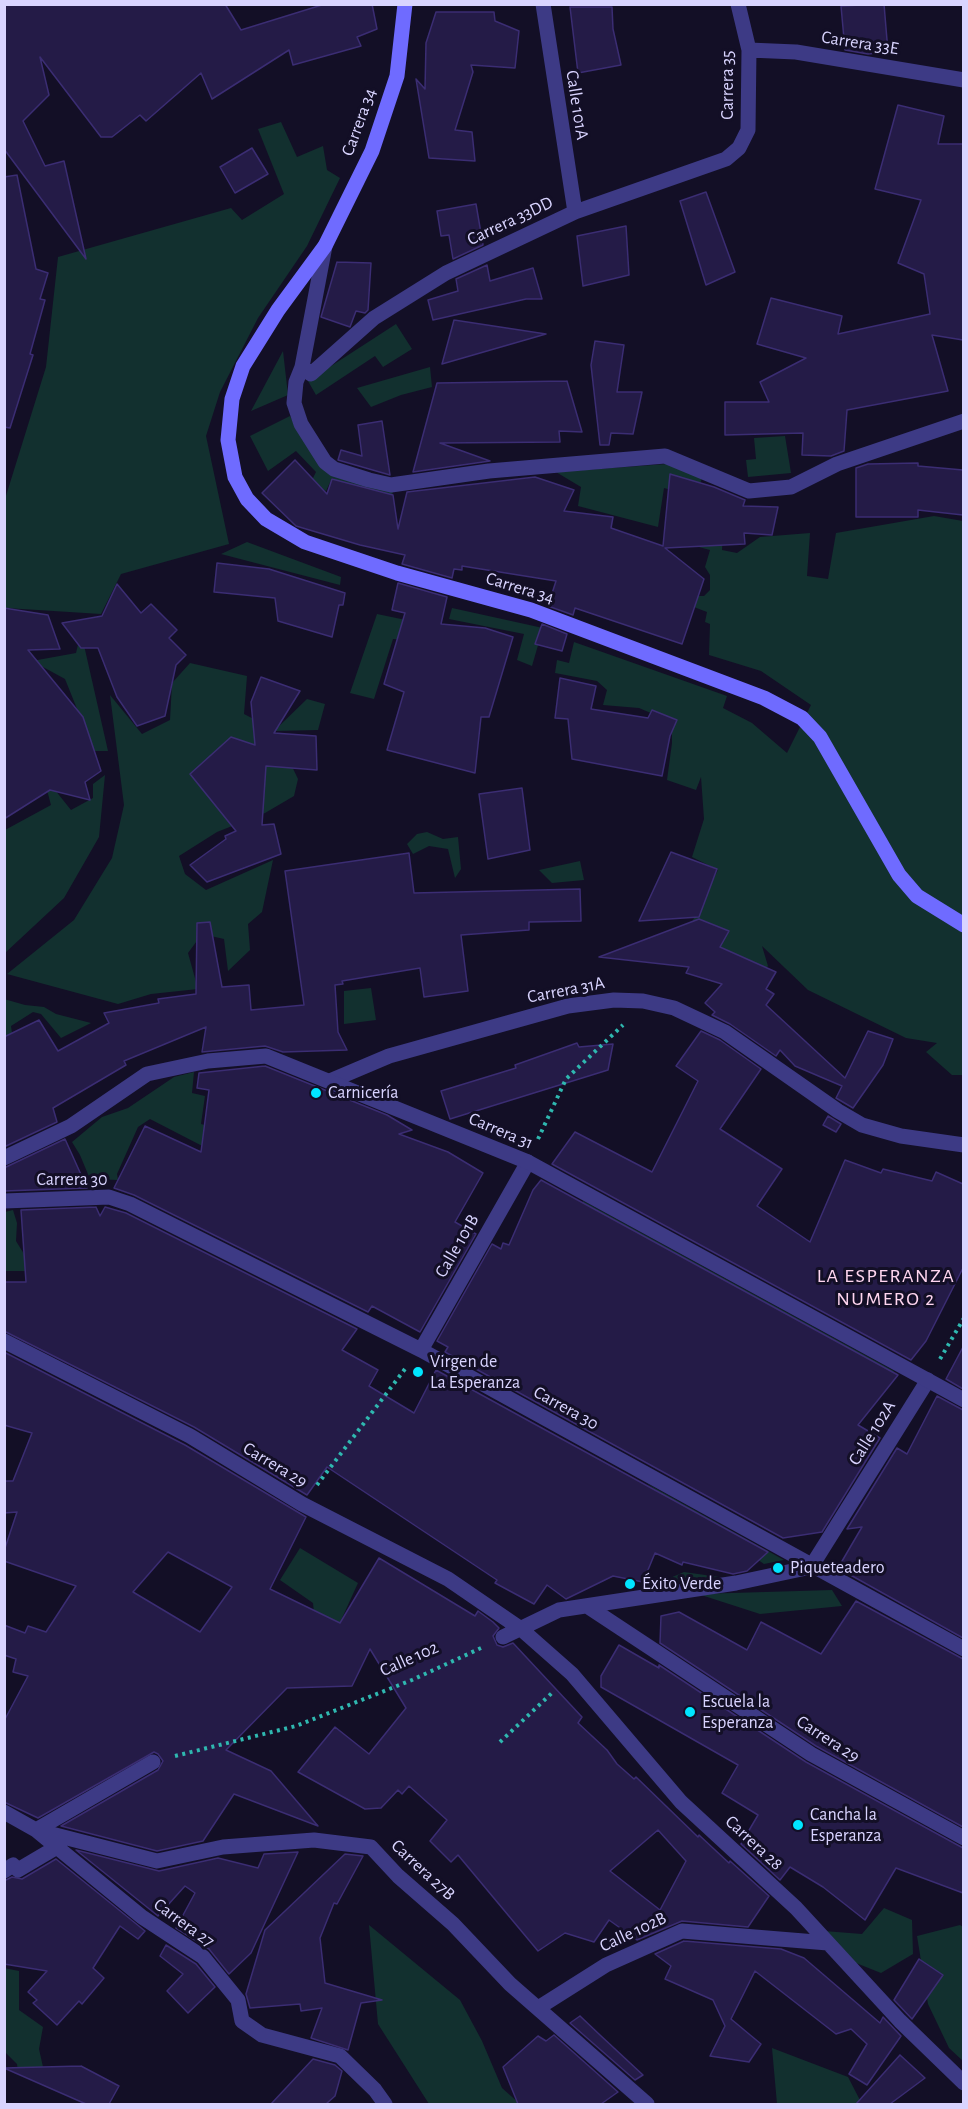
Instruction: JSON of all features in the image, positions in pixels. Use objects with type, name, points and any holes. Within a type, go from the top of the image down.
[{"type":"main road","name":"Carrera 34","points":[[405,4],[397,76],[372,152],[325,246],[278,310],[243,366],[232,399],[228,440],[235,477],[247,499],[260,512],[305,542],[397,573],[531,610],[764,698],[802,718],[820,737],[899,875],[917,896],[963,925]]},
{"type":"street","name":"Calle 101A","points":[[543,4],[575,213]]},
{"type":"street","name":"Carrera 35","points":[[738,4],[749,50],[748,130]]},
{"type":"street","name":"Carrera 33E","points":[[749,50],[796,52],[963,80]]},
{"type":"street","name":"Carrera 33DD","points":[[302,367],[311,374],[374,318],[446,273],[575,213],[726,159],[739,148],[748,130]]},
{"type":"street","name":"Carrera 34","points":[[325,246],[302,367],[296,382],[294,403],[301,424],[325,462],[334,469],[391,485],[489,471],[665,456],[749,491],[790,487],[837,464],[963,421]]},
{"type":"street","name":"Carrera 31A","points":[[330,1081],[389,1056],[568,1006],[614,999],[643,1001],[674,1008],[716,1027],[862,1125],[901,1137],[963,1145]]},
{"type":"street","name":"Carrera 31","points":[[4,1158],[71,1126],[147,1074],[208,1061],[266,1056],[528,1162],[963,1400]]},
{"type":"street","name":"Calle 101B","points":[[420,1350],[528,1162]]},
{"type":"street","name":"Carrera 30","points":[[4,1201],[109,1197],[120,1201],[420,1350],[963,1649]]},
{"type":"street","name":"Carrera 29","points":[[4,1341],[190,1436],[302,1504],[448,1579],[521,1629]]},
{"type":"street","name":"Calle 102A","points":[[812,1567],[928,1380]]},
{"type":"street","points":[[503,1637],[560,1610],[736,1582],[812,1567]]},
{"type":"street","name":"Carrera 29","points":[[587,1606],[811,1754],[963,1838]]},
{"type":"street","name":"Carrera 28","points":[[521,1629],[572,1674],[681,1802],[796,1908],[900,2021],[963,2083]]},
{"type":"street","points":[[4,1812],[36,1830],[153,1762]]},
{"type":"street","name":"Carrera 27","points":[[36,1830],[142,1917],[203,1958],[238,2000],[242,2021],[262,2036],[340,2056],[375,2090],[385,2104]]},
{"type":"street","name":"Carrera 27B","points":[[36,1830],[157,1861],[223,1848],[314,1840],[371,1847],[538,2008],[647,2104]]},
{"type":"street","points":[[4,1871],[13,1865],[18,1870],[57,1847]]},
{"type":"street","name":"Calle 102B","points":[[538,2008],[606,1965],[682,1931],[828,1942]]},
{"type":"path","points":[[528,1162],[566,1079],[614,1035],[643,1001]]},
{"type":"path","points":[[928,1380],[963,1318]]},
{"type":"path","points":[[302,1504],[420,1350]]},
{"type":"path","name":"Calle 102","points":[[153,1762],[296,1726],[412,1680],[503,1637]]},
{"type":"path","points":[[500,1742],[572,1674]]},
{"type":"green space","points":[[281,122],[297,157],[323,146],[327,170],[340,178],[307,246],[258,318],[220,392],[206,436],[229,544],[121,574],[101,614],[6,608],[5,499],[46,367],[58,257],[231,208],[242,220],[284,194],[258,129]]},
{"type":"green space","points":[[396,324],[412,349],[383,367],[375,356],[316,395],[308,381]]},
{"type":"green space","points":[[283,351],[288,395],[251,411]]},
{"type":"green space","points":[[430,367],[432,387],[401,395],[371,407],[357,388]]},
{"type":"green space","points":[[290,416],[317,459],[393,490],[389,519],[362,491],[332,478],[326,491],[311,482],[316,472],[296,451],[268,471],[250,436]]},
{"type":"green space","points":[[785,436],[791,473],[748,477],[746,460],[756,459],[754,438]]},
{"type":"green space","points":[[667,464],[702,477],[697,497],[664,488],[658,527],[578,506],[581,487],[556,472]]},
{"type":"green space","points":[[934,516],[963,521],[963,1075],[952,1075],[926,1052],[937,1043],[906,1038],[808,990],[762,946],[768,966],[751,986],[689,928],[718,870],[692,857],[704,819],[701,777],[696,790],[667,780],[672,743],[672,722],[639,708],[603,705],[607,690],[597,681],[555,673],[557,660],[569,663],[574,642],[727,696],[723,708],[752,723],[787,753],[811,705],[761,671],[709,655],[710,624],[705,622],[707,612],[686,604],[691,596],[704,596],[710,590],[710,575],[705,567],[710,550],[695,546],[723,533],[722,550],[737,553],[760,537],[810,533],[807,576],[828,579],[836,533]]},
{"type":"green space","points":[[247,542],[341,577],[340,585],[221,554]]},
{"type":"green space","points":[[452,608],[543,628],[532,666],[517,660],[524,634],[449,619]]},
{"type":"green space","points":[[377,614],[435,626],[431,641],[393,639],[374,699],[350,693]]},
{"type":"green space","points":[[81,632],[108,751],[84,751],[90,741],[65,679],[32,661],[76,653]]},
{"type":"green space","points":[[190,663],[247,676],[244,714],[275,730],[307,699],[325,704],[318,730],[275,731],[298,779],[294,796],[265,813],[217,832],[179,856],[185,874],[206,890],[273,860],[262,912],[248,924],[250,950],[228,971],[224,939],[202,934],[188,953],[198,989],[151,994],[118,1004],[7,974],[74,920],[112,858],[124,805],[110,695],[142,734],[170,720],[172,683]]},
{"type":"green space","points":[[43,775],[71,810],[93,798],[93,784],[105,775],[99,837],[64,898],[5,953],[5,830],[51,805]]},
{"type":"green space","points":[[427,832],[443,839],[458,837],[461,869],[455,878],[448,849],[429,846],[413,854],[407,844],[417,834]]},
{"type":"green space","points":[[580,861],[584,880],[552,883],[539,870]]},
{"type":"green space","points":[[371,988],[376,1020],[344,1024],[344,991]]},
{"type":"green space","points":[[4,999],[44,1007],[56,1014],[91,1023],[61,1038],[41,1014],[33,1012],[11,1026],[15,1054],[5,1062]]},
{"type":"green space","points":[[194,1072],[192,1093],[205,1096],[201,1124],[219,1129],[212,1151],[150,1119],[138,1127],[117,1174],[118,1180],[90,1179],[72,1142],[102,1117],[128,1108],[174,1077]]},
{"type":"green space","points":[[583,1201],[894,1371],[892,1378],[583,1212]]},
{"type":"green space","points":[[13,1210],[17,1223],[16,1241],[24,1254],[48,1250],[68,1281],[24,1271],[5,1271],[5,1212]]},
{"type":"green space","points":[[646,1483],[784,1560],[764,1564]]},
{"type":"green space","points":[[300,1548],[358,1583],[337,1629],[314,1613],[313,1603],[280,1580]]},
{"type":"green space","points":[[684,1572],[719,1577],[656,1584]]},
{"type":"green space","points":[[832,1590],[842,1606],[760,1614],[698,1594]]},
{"type":"green space","points":[[884,1908],[912,1920],[913,1954],[881,1973],[856,1963],[824,1931],[862,1934]]},
{"type":"green space","points":[[369,1925],[460,2000],[482,2041],[502,2088],[520,2104],[429,2104],[378,2024]]},
{"type":"green space","points":[[960,1925],[963,1927],[963,2061],[949,2048],[928,2004],[917,1936]]},
{"type":"green space","points":[[4,1968],[19,1971],[19,2010],[43,2027],[39,2049],[43,2067],[18,2072],[17,2064],[5,2052]]},
{"type":"green space","points":[[772,2048],[848,2077],[862,2104],[777,2104]]},
{"type":"building","points":[[4,4],[225,4],[241,30],[325,4],[372,4],[377,29],[357,37],[361,46],[293,65],[289,50],[212,99],[201,73],[146,121],[140,115],[112,137],[101,137],[40,57],[49,95],[23,121],[45,166],[64,161],[86,259],[4,149]]},
{"type":"building","points":[[884,4],[888,52],[868,54],[845,50],[841,6]]},
{"type":"building","points":[[570,7],[612,7],[613,29],[621,65],[578,73]]},
{"type":"building","points":[[436,12],[494,12],[495,21],[519,31],[515,68],[471,65],[473,72],[455,130],[472,132],[475,161],[429,158],[416,79],[425,89],[426,43]]},
{"type":"building","points":[[898,105],[944,116],[938,144],[963,144],[963,340],[932,335],[948,391],[847,410],[844,451],[831,456],[802,455],[803,433],[725,435],[725,402],[769,402],[760,382],[806,358],[757,344],[771,298],[842,316],[838,334],[930,314],[924,274],[898,263],[921,200],[875,189]]},
{"type":"building","points":[[252,148],[268,174],[235,193],[220,167]]},
{"type":"building","points":[[17,175],[36,269],[48,273],[40,299],[45,300],[30,354],[33,355],[10,428],[4,427],[4,177]]},
{"type":"building","points":[[706,192],[735,272],[706,285],[680,201]]},
{"type":"building","points":[[476,204],[483,245],[453,259],[449,235],[441,236],[437,211]]},
{"type":"building","points":[[626,226],[629,275],[583,286],[577,236]]},
{"type":"building","points":[[337,262],[371,263],[368,310],[365,313],[356,311],[350,327],[321,317]]},
{"type":"building","points":[[487,265],[490,281],[533,268],[542,299],[526,299],[433,320],[428,300],[458,291],[456,279]]},
{"type":"building","points":[[454,320],[546,334],[442,364]]},
{"type":"building","points":[[595,341],[624,345],[617,392],[642,392],[633,434],[611,433],[609,445],[600,445],[591,365]]},
{"type":"building","points":[[567,381],[582,432],[559,431],[560,442],[440,443],[490,461],[413,472],[437,383]]},
{"type":"building","points":[[382,421],[390,475],[338,460],[341,450],[362,456],[358,425]]},
{"type":"building","points":[[295,460],[327,494],[332,479],[393,495],[398,529],[407,492],[535,477],[574,490],[564,511],[613,517],[611,528],[663,546],[670,474],[714,487],[745,500],[743,506],[778,507],[772,535],[744,533],[745,544],[665,548],[704,579],[682,644],[575,608],[573,615],[548,606],[556,581],[462,566],[462,570],[454,569],[452,578],[402,564],[405,555],[360,545],[296,526],[262,493]]},
{"type":"building","points":[[918,463],[918,466],[963,470],[963,515],[918,510],[918,517],[856,517],[856,468],[868,464]]},
{"type":"building","points":[[217,563],[269,569],[345,593],[343,605],[339,605],[332,637],[278,621],[275,598],[214,592]]},
{"type":"building","points":[[398,583],[447,597],[441,624],[485,628],[513,637],[489,717],[481,717],[475,773],[387,750],[404,692],[384,684],[405,613],[392,610]]},
{"type":"building","points":[[117,584],[141,613],[151,604],[177,630],[169,638],[186,655],[176,665],[165,716],[137,726],[117,697],[98,648],[81,648],[62,623],[102,616]]},
{"type":"building","points":[[4,608],[48,615],[60,649],[28,650],[83,717],[101,771],[85,782],[90,800],[50,790],[4,819]]},
{"type":"building","points":[[542,624],[567,634],[562,651],[535,644]]},
{"type":"building","points":[[261,677],[300,691],[274,733],[316,736],[317,770],[266,766],[262,825],[274,824],[281,854],[207,882],[190,865],[226,839],[225,836],[236,831],[190,774],[231,737],[255,745],[251,702]]},
{"type":"building","points":[[560,678],[596,686],[591,709],[648,718],[652,710],[677,720],[670,736],[662,776],[572,759],[568,719],[555,718]]},
{"type":"building","points":[[522,788],[530,850],[488,859],[479,794]]},
{"type":"building","points":[[671,852],[717,869],[699,917],[639,921]]},
{"type":"building","points":[[409,853],[414,893],[580,889],[581,921],[529,922],[529,930],[461,935],[468,991],[424,997],[420,968],[342,981],[343,984],[335,985],[338,1032],[347,1050],[283,1052],[265,1046],[202,1052],[206,1027],[124,1061],[126,1065],[53,1108],[57,1122],[4,1147],[4,1037],[39,1020],[58,1051],[109,1023],[104,1013],[159,1003],[158,999],[196,994],[197,923],[210,922],[222,987],[249,985],[251,1010],[304,1005],[285,871]]},
{"type":"building","points":[[699,919],[729,931],[720,947],[776,972],[766,989],[774,994],[766,1005],[845,1078],[868,1031],[893,1039],[883,1065],[853,1108],[836,1098],[842,1086],[795,1066],[780,1050],[776,1056],[730,1024],[712,1015],[715,1012],[705,1003],[722,984],[686,973],[689,967],[599,957]]},
{"type":"building","points":[[701,1031],[720,1040],[761,1069],[720,1129],[782,1169],[757,1206],[810,1242],[845,1160],[881,1173],[883,1169],[932,1181],[936,1172],[963,1184],[963,1268],[926,1341],[911,1360],[552,1164],[575,1132],[652,1172],[698,1081],[676,1066]]},
{"type":"building","points":[[577,1043],[579,1047],[613,1044],[608,1070],[450,1119],[441,1091],[516,1068],[515,1065]]},
{"type":"building","points":[[265,1066],[387,1115],[412,1130],[399,1134],[448,1152],[483,1173],[455,1222],[476,1234],[420,1332],[372,1306],[368,1312],[134,1195],[114,1188],[145,1126],[201,1152],[209,1090],[197,1088],[199,1073]]},
{"type":"building","points":[[828,1116],[841,1124],[836,1132],[823,1125]]},
{"type":"building","points":[[65,1139],[87,1188],[4,1191],[4,1168]]},
{"type":"building","points":[[541,1180],[898,1375],[858,1425],[880,1438],[822,1532],[783,1538],[445,1352],[448,1347],[437,1341],[492,1244],[501,1249],[503,1243],[509,1245],[533,1190]]},
{"type":"building","points":[[96,1207],[100,1216],[105,1207],[126,1213],[357,1329],[342,1350],[378,1370],[369,1386],[414,1413],[436,1370],[768,1552],[747,1571],[733,1574],[683,1562],[682,1565],[655,1553],[643,1582],[613,1576],[566,1599],[547,1585],[534,1604],[495,1583],[497,1580],[327,1467],[307,1495],[194,1427],[4,1331],[4,1282],[26,1282],[21,1210]]},
{"type":"building","points":[[963,1347],[963,1389],[946,1379]]},
{"type":"building","points":[[4,1352],[185,1445],[306,1517],[270,1589],[340,1623],[379,1558],[475,1616],[478,1611],[499,1628],[493,1636],[497,1645],[503,1647],[513,1643],[582,1717],[578,1723],[607,1750],[617,1764],[634,1779],[636,1777],[698,1837],[699,1835],[769,1896],[748,1927],[682,1921],[637,1940],[609,1920],[594,1942],[565,1933],[538,1951],[458,1855],[451,1862],[430,1841],[447,1820],[409,1786],[402,1794],[398,1790],[381,1808],[365,1809],[298,1772],[335,1727],[369,1754],[406,1708],[370,1649],[352,1686],[287,1688],[226,1750],[271,1771],[318,1826],[234,1794],[203,1841],[157,1851],[61,1826],[158,1770],[163,1761],[154,1752],[38,1818],[4,1802],[4,1721],[28,1676],[13,1672],[16,1659],[4,1655],[4,1625],[25,1633],[28,1626],[46,1632],[76,1586],[4,1561],[4,1551],[17,1512],[4,1513],[4,1481],[13,1481],[32,1433],[4,1425]],"holes":[[[168,1552],[232,1587],[200,1632],[133,1592]],[[658,1830],[686,1861],[660,1910],[610,1871]]]},
{"type":"building","points":[[937,1396],[963,1410],[963,1638],[838,1568],[862,1527],[847,1529],[897,1448],[907,1454]]},
{"type":"building","points":[[856,1601],[963,1659],[963,1827],[816,1746],[660,1643],[661,1616],[679,1612],[747,1650],[761,1622],[821,1654]]},
{"type":"building","points":[[619,1645],[659,1668],[659,1665],[806,1762],[963,1848],[963,1893],[896,1868],[865,1920],[823,1887],[790,1867],[780,1880],[741,1844],[758,1815],[722,1793],[738,1765],[601,1687],[601,1676]]},
{"type":"building","points":[[76,1850],[159,1871],[218,1858],[258,1868],[264,1854],[298,1852],[251,1953],[229,1974],[209,1949],[176,1928],[195,1893],[185,1886],[158,1916]]},
{"type":"building","points":[[345,1854],[363,1856],[337,1904],[334,1903],[320,1938],[325,1983],[382,2000],[361,2003],[348,2050],[311,2038],[322,2008],[301,2011],[300,2004],[250,2008],[246,1994],[265,1930]]},
{"type":"building","points":[[56,1859],[145,1931],[138,1939],[120,1926],[93,1968],[104,1978],[82,2004],[79,2001],[57,2025],[33,2003],[37,2000],[28,1992],[47,1971],[4,1964],[4,1881],[12,1877],[22,1879]]},
{"type":"building","points":[[684,1941],[781,1949],[804,1958],[880,2023],[883,2017],[901,2036],[867,2085],[849,2074],[867,2044],[851,2029],[836,2034],[755,1971],[731,2019],[761,2044],[749,2062],[710,2056],[725,2026],[713,2000],[665,1979],[671,1966],[655,1954]]},
{"type":"building","points":[[166,1945],[196,1964],[215,1987],[188,2013],[167,1991],[183,1974],[160,1956]]},
{"type":"building","points":[[919,1959],[943,1975],[912,2019],[894,2000]]},
{"type":"building","points":[[580,2016],[643,2075],[635,2080],[570,2023]]},
{"type":"building","points":[[554,2035],[618,2092],[601,2104],[518,2104],[503,2067],[538,2036],[546,2041]]},
{"type":"building","points":[[900,2055],[925,2078],[890,2104],[856,2104]]},
{"type":"building","points":[[313,2059],[335,2065],[342,2071],[335,2096],[326,2104],[271,2104]]},
{"type":"building","points":[[81,2066],[119,2086],[109,2104],[86,2104],[4,2068]]},
{"type":"place","name":"Carnicería","points":[[316,1093]]},
{"type":"place","name":"Virgen de La Esperanza","points":[[418,1372]]},
{"type":"place","name":"Piqueteadero","points":[[778,1568]]},
{"type":"place","name":"Éxito Verde","points":[[630,1584]]},
{"type":"place","name":"Escuela la Esperanza","points":[[690,1712]]},
{"type":"place","name":"Cancha la Esperanza","points":[[798,1825]]},
{"type":"district","name":"LA ESPERANZA NUMERO 2","points":[[886,1288]]}]
